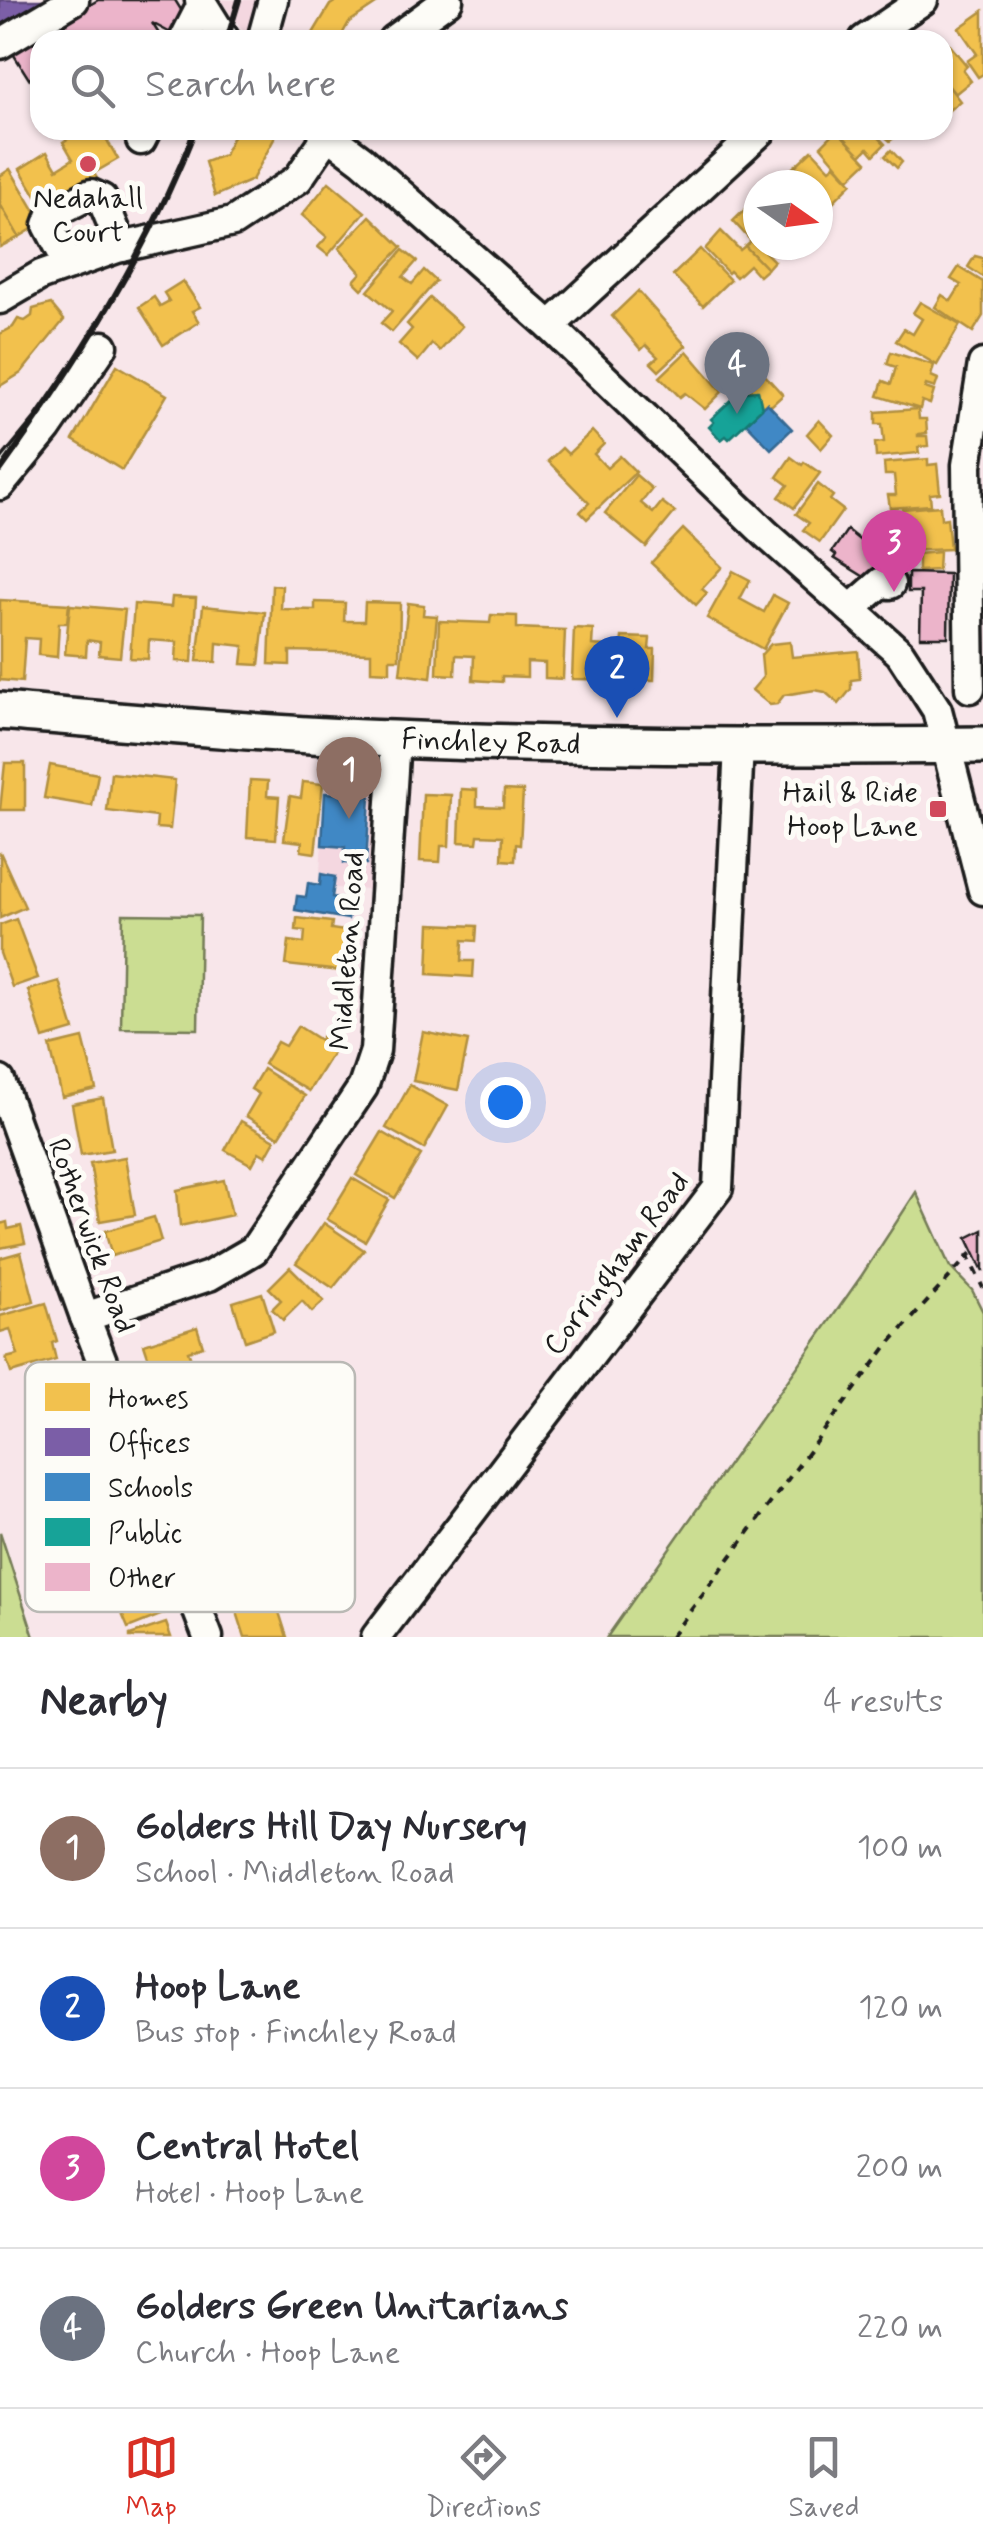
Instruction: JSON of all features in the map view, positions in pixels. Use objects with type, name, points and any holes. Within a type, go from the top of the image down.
[{"type":"main road","name":"Finchley Road","points":[[0,711],[395,740],[739,746],[983,745]]},
{"type":"street","points":[[0,44],[74,0]]},
{"type":"street","points":[[246,30],[254,0]]},
{"type":"street","points":[[265,30],[273,0]]},
{"type":"street","points":[[407,30],[448,0]]},
{"type":"street","points":[[879,30],[923,0]]},
{"type":"street","points":[[188,30],[201,2]]},
{"type":"street","points":[[201,2],[219,30]]},
{"type":"street","points":[[0,300],[41,275],[68,265],[122,247],[233,222],[298,179],[320,140]]},
{"type":"street","points":[[336,140],[550,326],[766,534],[900,653],[936,710],[983,890]]},
{"type":"street","points":[[550,326],[751,140]]},
{"type":"street","points":[[68,265],[48,226],[52,214],[91,194],[102,199],[122,247]]},
{"type":"street","points":[[0,485],[47,428],[103,346]]},
{"type":"street","points":[[970,688],[975,465],[983,364]]},
{"type":"street","points":[[851,609],[882,582],[890,584]]},
{"type":"street","name":"Middleton Road","points":[[86,1317],[210,1276],[254,1250],[363,1087],[375,1051],[395,740]]},
{"type":"street","name":"Corringham Road","points":[[376,1637],[718,1188],[739,746]]},
{"type":"street","name":"Rotherwick Road","points":[[0,1080],[103,1362]]},
{"type":"street","name":"Rotherwick Road","points":[[198,1612],[208,1637]]},
{"type":"path","points":[[671,1637],[888,1346],[970,1252],[983,1288]]},
{"type":"shaded area","points":[[221,0],[264,0],[254,30],[243,30]]},
{"type":"shaded area","points":[[327,764],[379,768],[370,890],[319,887]]},
{"type":"green space","points":[[123,914],[200,915],[198,1029],[121,1028]]},
{"type":"green space","points":[[916,1192],[950,1267],[972,1290],[983,1312],[983,1637],[607,1637],[862,1275]]},
{"type":"green space","points":[[0,1532],[34,1637],[0,1637]]},
{"type":"building: Homes","points":[[338,0],[382,0],[349,22],[345,30],[315,30],[330,5]]},
{"type":"building: Homes","points":[[983,11],[983,74],[978,77],[967,61],[977,54],[959,28]]},
{"type":"building: Homes","points":[[953,49],[967,66],[963,70],[971,81],[955,94]]},
{"type":"building: Homes","name":"Nedahall Court","points":[[107,140],[118,159],[94,173],[98,180],[71,197],[68,190],[42,206],[20,169],[47,152],[57,169],[73,159],[63,142]]},
{"type":"building: Homes","points":[[231,140],[273,140],[252,180],[215,196],[205,162],[224,155]]},
{"type":"building: Homes","points":[[827,140],[846,140],[867,162],[849,179],[821,146]]},
{"type":"building: Homes","points":[[847,140],[881,140],[885,144],[874,155],[868,148],[861,155]]},
{"type":"building: Homes","points":[[812,150],[830,169],[835,165],[852,183],[833,202],[833,170],[799,170],[795,166]]},
{"type":"building: Homes","points":[[891,150],[902,162],[897,168],[885,156]]},
{"type":"building: Homes","points":[[10,169],[42,223],[19,237],[0,204],[0,176]]},
{"type":"building: Homes","points":[[329,182],[365,212],[328,255],[318,247],[327,237],[302,215]]},
{"type":"building: Homes","points":[[0,204],[19,237],[0,247]]},
{"type":"building: Homes","points":[[743,211],[743,232],[733,221]]},
{"type":"building: Homes","points":[[370,216],[402,247],[362,289],[354,281],[361,273],[339,248]]},
{"type":"building: Homes","points":[[721,231],[740,250],[743,248],[743,260],[758,260],[767,269],[759,276],[749,265],[736,277],[705,249]]},
{"type":"building: Homes","points":[[700,249],[730,280],[703,306],[673,275]]},
{"type":"building: Homes","points":[[403,250],[417,261],[403,277],[412,284],[424,270],[436,281],[392,332],[381,323],[392,311],[368,291]]},
{"type":"building: Homes","points":[[975,256],[983,258],[983,277],[968,267]]},
{"type":"building: Homes","points":[[758,260],[774,261],[767,269]]},
{"type":"building: Homes","points":[[959,267],[983,282],[983,316],[973,332],[935,307],[942,295],[951,301],[961,285],[951,279]]},
{"type":"building: Homes","points":[[183,281],[200,307],[192,311],[199,322],[163,345],[139,307],[154,297],[160,306],[169,301],[164,293]]},
{"type":"building: Homes","points":[[638,291],[686,346],[659,371],[651,363],[658,357],[646,345],[641,350],[612,316]]},
{"type":"building: Homes","points":[[430,298],[462,326],[440,351],[432,344],[418,361],[399,344],[412,329],[407,324]]},
{"type":"building: Homes","points":[[920,302],[960,325],[937,365],[896,341],[904,329],[913,334],[922,319],[913,313]]},
{"type":"building: Homes","points":[[51,304],[64,320],[21,373],[0,386],[0,334],[18,319],[25,321],[32,316],[33,309]]},
{"type":"building: Homes","points":[[687,351],[722,392],[705,409],[685,393],[680,397],[660,377]]},
{"type":"building: Homes","points":[[891,352],[934,365],[931,376],[938,379],[935,388],[925,388],[934,391],[930,404],[922,401],[920,409],[878,396],[883,381],[891,384],[896,367],[887,364]]},
{"type":"building: Homes","points":[[117,365],[167,395],[122,470],[73,440]]},
{"type":"building: Homes","points":[[763,373],[783,395],[771,406],[767,403],[762,408],[758,391],[744,389]]},
{"type":"building: Homes","points":[[918,409],[919,419],[926,419],[927,433],[918,436],[927,436],[928,446],[918,447],[919,453],[876,457],[875,443],[884,442],[882,424],[876,424],[876,412]]},
{"type":"building: Homes","points":[[819,420],[833,435],[821,449],[807,434]]},
{"type":"building: Homes","points":[[592,431],[604,444],[594,454],[607,468],[620,456],[636,472],[587,519],[580,512],[589,503],[548,461],[562,448],[568,454]]},
{"type":"building: Homes","points":[[791,457],[820,473],[794,508],[779,497],[788,485],[777,477]]},
{"type":"building: Homes","points":[[928,459],[928,465],[937,464],[940,493],[930,494],[931,505],[890,508],[888,495],[896,495],[894,475],[885,475],[884,463]]},
{"type":"building: Homes","points":[[636,475],[652,489],[641,503],[653,513],[662,502],[675,512],[646,547],[605,513]]},
{"type":"building: Homes","points":[[818,484],[843,510],[820,542],[803,530],[809,523],[796,514]]},
{"type":"building: Homes","points":[[940,506],[941,519],[947,518],[950,549],[906,551],[902,509]]},
{"type":"building: Homes","points":[[683,529],[722,567],[702,589],[707,593],[696,605],[651,563]]},
{"type":"building: Homes","points":[[939,552],[938,570],[918,571],[918,554]]},
{"type":"building: Homes","points":[[733,571],[750,580],[740,599],[764,612],[773,595],[788,603],[763,649],[707,618]]},
{"type":"building: Homes","points":[[272,585],[282,586],[281,609],[315,610],[315,602],[345,603],[344,621],[364,621],[365,602],[400,603],[399,659],[390,659],[390,672],[371,671],[371,653],[290,651],[290,665],[269,664]]},
{"type":"building: Homes","points":[[172,597],[196,598],[192,662],[176,661],[177,642],[149,640],[148,659],[130,658],[134,604],[171,607]]},
{"type":"building: Homes","points":[[0,600],[69,604],[67,623],[59,623],[57,657],[38,655],[39,639],[25,638],[22,682],[0,680]]},
{"type":"building: Homes","points":[[408,603],[424,605],[423,615],[437,616],[431,678],[400,674]]},
{"type":"building: Homes","points":[[70,605],[125,610],[120,657],[99,655],[100,642],[87,640],[86,656],[65,654]]},
{"type":"building: Homes","points":[[203,606],[265,612],[259,665],[242,664],[244,646],[217,643],[216,662],[197,661]]},
{"type":"building: Homes","points":[[491,615],[517,616],[517,628],[565,630],[563,679],[545,678],[545,663],[527,662],[527,677],[502,676],[502,682],[473,680],[474,656],[456,655],[455,675],[437,674],[439,621],[490,623]]},
{"type":"building: Homes","points":[[574,628],[593,629],[592,645],[621,647],[622,637],[650,638],[649,649],[655,649],[654,680],[572,679]]},
{"type":"building: Homes","points":[[790,642],[792,657],[858,651],[860,679],[851,680],[851,689],[839,704],[825,692],[815,690],[784,695],[777,704],[770,705],[752,690],[763,677],[761,655],[771,644]]},
{"type":"building: Homes","points":[[5,763],[25,763],[25,810],[0,810]]},
{"type":"building: Homes","points":[[50,765],[98,774],[92,806],[44,798]]},
{"type":"building: Homes","points":[[111,773],[175,780],[170,829],[156,828],[157,817],[107,811]]},
{"type":"building: Homes","points":[[250,780],[268,781],[267,796],[279,797],[276,839],[247,837]]},
{"type":"building: Homes","points":[[303,782],[323,784],[315,853],[301,851],[302,842],[284,840],[290,796],[301,798]]},
{"type":"building: Homes","points":[[461,789],[477,790],[477,806],[503,807],[504,790],[523,791],[520,845],[516,844],[515,861],[502,860],[503,836],[478,835],[477,843],[459,842]]},
{"type":"building: Homes","points":[[423,794],[451,795],[449,846],[441,846],[440,862],[420,861]]},
{"type":"building: Homes","points":[[0,852],[25,907],[0,918]]},
{"type":"building: Homes","points":[[297,918],[332,922],[331,929],[345,931],[341,971],[286,965],[289,941],[304,943],[305,931],[296,930]]},
{"type":"building: Homes","points":[[16,919],[38,978],[12,987],[0,953],[0,925]]},
{"type":"building: Homes","points":[[430,924],[477,926],[476,941],[463,940],[462,961],[474,961],[473,977],[428,974]]},
{"type":"building: Homes","points":[[59,981],[74,1030],[43,1039],[28,990]]},
{"type":"building: Homes","points":[[298,1026],[320,1040],[327,1029],[334,1034],[329,1041],[337,1046],[309,1091],[264,1064],[277,1042],[285,1046]]},
{"type":"building: Homes","points":[[423,1032],[468,1041],[458,1090],[413,1081]]},
{"type":"building: Homes","points":[[83,1038],[96,1089],[62,1097],[50,1046]]},
{"type":"building: Homes","points":[[263,1069],[305,1096],[279,1137],[246,1116],[259,1094],[251,1089]]},
{"type":"building: Homes","points":[[410,1085],[448,1106],[424,1149],[386,1128]]},
{"type":"building: Homes","points":[[103,1098],[112,1150],[81,1155],[72,1104]]},
{"type":"building: Homes","points":[[241,1121],[275,1140],[266,1156],[259,1152],[252,1165],[225,1150]]},
{"type":"building: Homes","points":[[382,1132],[421,1155],[395,1198],[356,1175]]},
{"type":"building: Homes","points":[[125,1157],[135,1215],[100,1221],[90,1163]]},
{"type":"building: Homes","points":[[352,1178],[389,1200],[365,1241],[327,1219]]},
{"type":"building: Homes","points":[[224,1180],[232,1215],[180,1226],[177,1190]]},
{"type":"building: Homes","points":[[154,1217],[161,1241],[112,1256],[105,1231]]},
{"type":"building: Homes","points":[[7,1222],[8,1229],[21,1226],[25,1243],[0,1248],[0,1224]]},
{"type":"building: Homes","points":[[324,1223],[364,1250],[333,1288],[296,1263]]},
{"type":"building: Homes","points":[[21,1252],[34,1301],[0,1311],[0,1258]]},
{"type":"building: Homes","points":[[290,1267],[324,1301],[312,1312],[302,1301],[283,1320],[272,1309],[281,1300],[269,1288]]},
{"type":"building: Homes","points":[[262,1293],[274,1331],[245,1341],[233,1302]]},
{"type":"building: Homes","points":[[46,1303],[57,1341],[52,1343],[56,1360],[25,1362],[25,1369],[11,1373],[6,1358],[18,1355],[10,1329],[0,1332],[0,1316]]},
{"type":"building: Homes","points":[[197,1327],[203,1346],[188,1351],[192,1362],[150,1362],[144,1344]]},
{"type":"building: Homes","points":[[121,1612],[162,1612],[163,1614],[128,1628]]},
{"type":"building: Homes","points":[[237,1612],[279,1612],[287,1637],[245,1637]]},
{"type":"building: Homes","points":[[166,1623],[171,1637],[130,1637],[130,1635]]},
{"type":"building: Offices","points":[[0,0],[60,0],[0,36]]},
{"type":"building: Schools","points":[[767,403],[792,429],[771,449],[746,423]]},
{"type":"building: Schools","points":[[325,793],[370,796],[366,864],[344,863],[345,847],[322,845]]},
{"type":"building: Schools","points":[[321,874],[335,877],[332,897],[351,901],[348,919],[295,910],[297,896],[306,897],[308,883],[320,885]]},
{"type":"building: Public","points":[[740,385],[746,392],[758,391],[762,408],[729,439],[726,436],[721,440],[709,427],[714,422],[711,419],[736,396],[732,392]]},
{"type":"building: Other","points":[[98,0],[175,0],[188,21],[184,30],[165,30],[152,23],[157,30],[48,30]]},
{"type":"building: Other","points":[[30,41],[30,78],[29,79],[12,52]]},
{"type":"building: Other","points":[[847,530],[868,547],[881,568],[866,578],[834,558],[832,552]]},
{"type":"building: Other","points":[[908,573],[949,574],[948,637],[920,637],[921,592],[908,592]]},
{"type":"building: Other","points":[[983,1230],[983,1272],[967,1238]]},
{"type":"railway","points":[[230,30],[239,0]]},
{"type":"railway","points":[[0,471],[56,390],[133,264],[191,140]]},
{"type":"place","name":"Nedahall Court","points":[[88,164]]},
{"type":"place","name":"Golders Green Unitarians","points":[[737,414]]},
{"type":"place","name":"Central Hotel","points":[[894,592]]},
{"type":"place","name":"Hoop Lane","points":[[617,718]]},
{"type":"place","name":"Hail & Ride Hoop Lane","points":[[938,809]]},
{"type":"place","name":"Golders Hill Day Nursery","points":[[349,819]]}]
